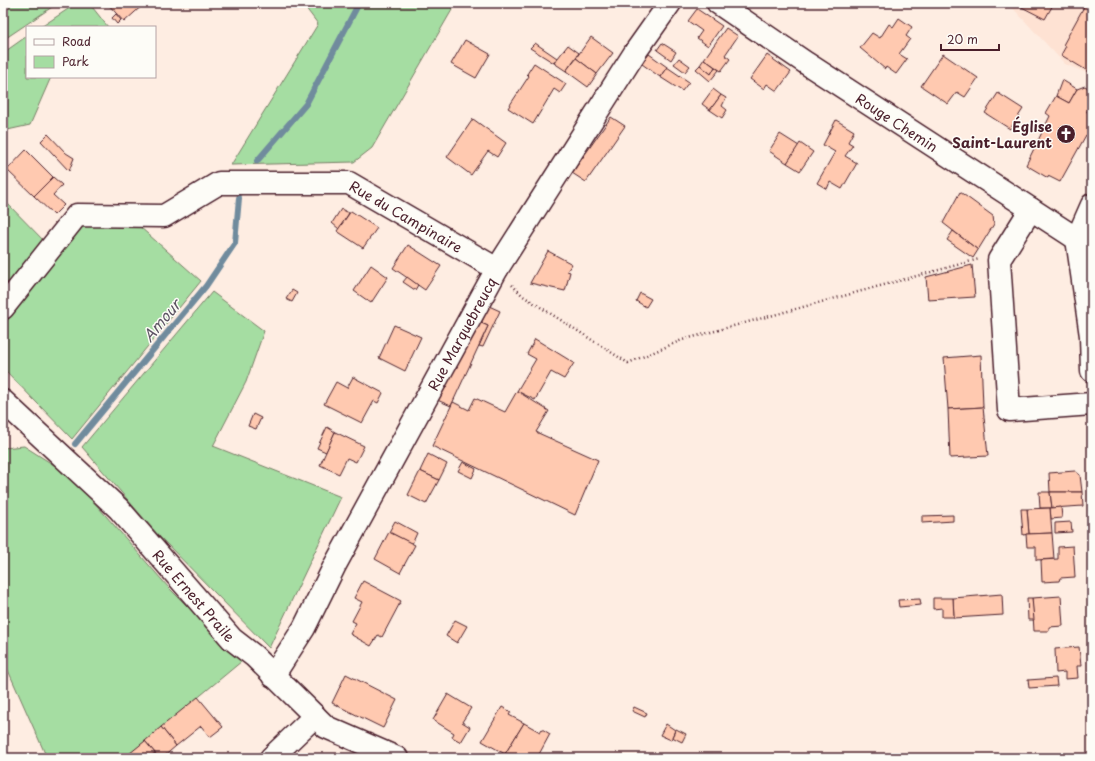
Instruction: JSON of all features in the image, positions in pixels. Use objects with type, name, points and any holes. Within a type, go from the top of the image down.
[{"type":"street","name":"Rue Marquebreucq","points":[[273,676],[304,628],[334,565],[497,269],[636,51],[670,3]]},
{"type":"street","name":"Rouge Chemin","points":[[718,3],[806,63],[1077,239]]},
{"type":"street","name":"Rue du Campinaire","points":[[3,308],[77,215],[164,216],[219,183],[349,183],[497,269]]},
{"type":"street","points":[[1092,204],[1077,239],[1091,336],[1092,371]]},
{"type":"street","points":[[1031,209],[999,260],[1010,410],[1092,404]]},
{"type":"street","name":"Rue Ernest Praile","points":[[5,408],[119,509],[232,638],[254,656],[326,727],[397,758]]},
{"type":"street","points":[[271,758],[315,716]]},
{"type":"path","points":[[497,269],[523,296],[628,363],[682,340],[978,258],[999,260]]},
{"type":"shaded area","points":[[1008,3],[1092,3],[1092,75],[1065,64]]},
{"type":"green space","points":[[3,3],[58,3],[3,40]]},
{"type":"green space","points":[[77,3],[89,3],[107,26],[42,26]]},
{"type":"green space","points":[[302,3],[456,3],[372,148],[354,162],[231,165],[318,24]]},
{"type":"green space","points":[[26,37],[26,78],[51,78],[30,125],[3,131],[3,53]]},
{"type":"green space","points":[[3,199],[47,244],[8,284],[3,279]]},
{"type":"green space","points":[[84,225],[140,227],[201,281],[72,439],[3,368],[3,320],[24,292]]},
{"type":"green space","points":[[212,292],[264,331],[246,382],[213,446],[341,497],[269,648],[159,536],[82,447]]},
{"type":"green space","points":[[24,446],[71,476],[169,588],[242,661],[125,758],[47,758],[3,659],[3,448]]},
{"type":"building","points":[[107,3],[145,3],[124,22]]},
{"type":"building","points":[[1014,3],[1054,3],[1045,19]]},
{"type":"building","points":[[1086,3],[1092,3],[1091,73],[1061,55],[1066,46],[1063,45]]},
{"type":"building","points":[[697,9],[722,26],[708,46],[697,38],[702,31],[688,21]]},
{"type":"building","points":[[116,14],[121,20],[117,24],[112,18]]},
{"type":"building","points":[[899,18],[912,27],[906,36],[910,39],[899,54],[907,59],[896,74],[886,67],[885,69],[860,48],[872,33],[880,38],[889,24],[893,27]]},
{"type":"building","points":[[726,28],[738,36],[725,55],[730,59],[721,71],[704,59]]},
{"type":"building","points":[[591,37],[613,53],[597,74],[576,58]]},
{"type":"building","points":[[465,40],[490,54],[476,78],[451,64]]},
{"type":"building","points":[[535,43],[557,58],[554,63],[530,48]]},
{"type":"building","points":[[662,43],[676,52],[671,60],[657,50]]},
{"type":"building","points":[[568,45],[579,53],[566,71],[554,63]]},
{"type":"building","points":[[649,54],[667,67],[660,77],[642,64]]},
{"type":"building","points":[[943,54],[978,78],[965,97],[957,92],[948,104],[921,86]]},
{"type":"building","points":[[767,55],[791,72],[777,91],[767,84],[764,89],[750,79]]},
{"type":"building","points":[[576,58],[597,74],[588,87],[566,71]]},
{"type":"building","points":[[679,58],[690,66],[685,72],[674,64]]},
{"type":"building","points":[[704,59],[715,67],[711,74],[700,65]]},
{"type":"building","points":[[534,63],[566,84],[560,93],[554,89],[533,124],[508,108],[529,76],[527,74]]},
{"type":"building","points":[[700,65],[711,74],[715,67],[719,70],[710,81],[696,69]]},
{"type":"building","points":[[667,67],[689,82],[682,91],[660,77]]},
{"type":"building","points":[[1062,80],[1077,89],[1069,103],[1056,96]]},
{"type":"building","name":"Église Saint-Laurent","points":[[1085,86],[1091,90],[1092,93],[1092,101],[1087,112],[1092,115],[1092,133],[1090,137],[1086,135],[1060,182],[1048,176],[1048,178],[1026,165],[1050,116],[1046,113],[1056,96],[1069,103],[1077,89]]},
{"type":"building","points":[[713,89],[721,95],[710,110],[702,104]]},
{"type":"building","points":[[998,93],[1023,109],[1010,129],[985,113]]},
{"type":"building","points":[[721,95],[726,98],[722,106],[727,110],[722,118],[710,110]]},
{"type":"building","points":[[1092,101],[1092,115],[1087,112]]},
{"type":"building","points":[[611,117],[625,126],[586,182],[572,173]]},
{"type":"building","points":[[473,119],[506,143],[497,157],[488,151],[471,175],[447,157]]},
{"type":"building","points":[[836,120],[854,131],[848,142],[853,145],[845,156],[857,163],[842,189],[830,182],[827,189],[817,183],[835,152],[823,145]]},
{"type":"building","points":[[48,134],[66,153],[74,158],[69,171],[41,141]]},
{"type":"building","points":[[780,134],[799,146],[787,163],[769,151]]},
{"type":"building","points":[[800,143],[813,152],[800,171],[787,163]]},
{"type":"building","points":[[26,150],[53,177],[34,196],[7,170]]},
{"type":"building","points":[[53,177],[62,185],[53,195],[64,205],[54,215],[34,196]]},
{"type":"building","points":[[960,192],[993,216],[994,224],[978,250],[943,223]]},
{"type":"building","points":[[341,209],[349,213],[339,229],[332,223]]},
{"type":"building","points":[[351,211],[377,228],[363,248],[337,231]]},
{"type":"building","points":[[953,231],[978,250],[973,258],[947,240]]},
{"type":"building","points":[[408,245],[441,266],[425,290],[393,268]]},
{"type":"building","points":[[548,251],[572,264],[567,271],[570,272],[565,291],[530,283]]},
{"type":"building","points":[[371,265],[388,277],[371,303],[354,291]]},
{"type":"building","points":[[972,265],[975,297],[928,300],[926,277]]},
{"type":"building","points":[[407,277],[418,285],[415,290],[403,282]]},
{"type":"building","points":[[292,290],[297,293],[292,302],[286,299]]},
{"type":"building","points":[[640,293],[651,299],[646,307],[636,301]]},
{"type":"building","points":[[489,306],[500,311],[483,347],[479,346],[488,326],[481,323]]},
{"type":"building","points":[[489,306],[481,323],[488,326],[451,406],[435,399]]},
{"type":"building","points":[[394,325],[421,337],[405,371],[379,358]]},
{"type":"building","points":[[535,339],[574,363],[564,379],[551,372],[535,400],[517,391],[536,359],[527,354]]},
{"type":"building","points":[[981,355],[983,407],[948,409],[944,358]]},
{"type":"building","points":[[353,377],[383,393],[378,403],[374,401],[362,423],[324,404],[336,382],[347,388]]},
{"type":"building","points":[[517,391],[549,411],[536,432],[598,460],[575,515],[432,446],[453,402],[469,410],[475,398],[505,412]]},
{"type":"building","points":[[983,407],[988,456],[950,458],[948,409]]},
{"type":"building","points":[[253,414],[261,418],[256,429],[248,426]]},
{"type":"building","points":[[327,427],[335,432],[326,452],[317,448]]},
{"type":"building","points":[[335,432],[364,446],[356,462],[347,458],[339,474],[320,465]]},
{"type":"building","points":[[428,454],[447,464],[439,480],[420,471]]},
{"type":"building","points":[[463,462],[476,469],[472,478],[458,471]]},
{"type":"building","points":[[420,471],[439,480],[426,504],[408,495]]},
{"type":"building","points":[[1075,471],[1080,475],[1082,492],[1050,492],[1049,473]]},
{"type":"building","points":[[1039,492],[1050,492],[1052,508],[1040,508]]},
{"type":"building","points":[[1050,492],[1082,492],[1083,506],[1052,508]]},
{"type":"building","points":[[1061,507],[1062,518],[1051,519],[1050,508]]},
{"type":"building","points":[[1050,508],[1052,533],[1029,534],[1027,509]]},
{"type":"building","points":[[1021,509],[1027,509],[1029,534],[1023,535]]},
{"type":"building","points":[[953,515],[953,521],[922,523],[922,516]]},
{"type":"building","points":[[395,521],[417,533],[412,544],[389,532]]},
{"type":"building","points":[[1071,522],[1072,532],[1055,533],[1055,523]]},
{"type":"building","points":[[389,532],[415,545],[400,573],[375,559]]},
{"type":"building","points":[[1052,533],[1054,559],[1036,560],[1036,547],[1027,547],[1026,534]]},
{"type":"building","points":[[1073,546],[1075,577],[1060,578],[1059,581],[1042,582],[1041,560],[1058,559],[1058,547]]},
{"type":"building","points":[[363,581],[401,601],[382,637],[378,635],[371,646],[350,634],[356,623],[352,621],[362,602],[354,598]]},
{"type":"building","points":[[1002,594],[1003,615],[954,618],[953,598]]},
{"type":"building","points":[[1061,596],[1063,626],[1049,627],[1049,631],[1034,631],[1032,598]]},
{"type":"building","points":[[933,598],[953,598],[954,617],[942,617],[942,608],[933,609]]},
{"type":"building","points":[[1027,598],[1032,598],[1034,620],[1028,620]]},
{"type":"building","points":[[920,599],[921,605],[899,607],[898,600]]},
{"type":"building","points":[[455,620],[467,626],[457,643],[446,636]]},
{"type":"building","points":[[1079,647],[1081,666],[1077,666],[1078,678],[1065,679],[1065,672],[1056,673],[1055,649]]},
{"type":"building","points":[[346,674],[397,700],[383,728],[332,703]]},
{"type":"building","points":[[1056,678],[1057,686],[1029,688],[1028,680]]},
{"type":"building","points":[[448,694],[471,708],[462,722],[470,727],[461,742],[452,737],[454,733],[433,720]]},
{"type":"building","points":[[198,697],[223,727],[210,737],[201,726],[176,746],[161,727]]},
{"type":"building","points":[[502,707],[511,712],[509,715],[524,723],[505,754],[482,741]]},
{"type":"building","points":[[634,707],[647,713],[645,717],[632,711]]},
{"type":"building","points":[[524,723],[540,732],[542,729],[550,734],[537,758],[512,758],[505,754]]},
{"type":"building","points":[[666,724],[675,730],[671,740],[660,735]]},
{"type":"building","points":[[161,727],[176,746],[162,758],[159,758],[145,741]]},
{"type":"building","points":[[676,729],[686,734],[682,742],[672,737]]},
{"type":"building","points":[[145,741],[155,753],[148,758],[124,758]]},
{"type":"waterway","name":"Amour","points":[[257,161],[306,104],[359,3]]},
{"type":"waterway","name":"Amour","points":[[75,444],[206,286],[235,243],[239,198]]},
{"type":"place","name":"Église Saint-Laurent","points":[[1066,134]]}]
